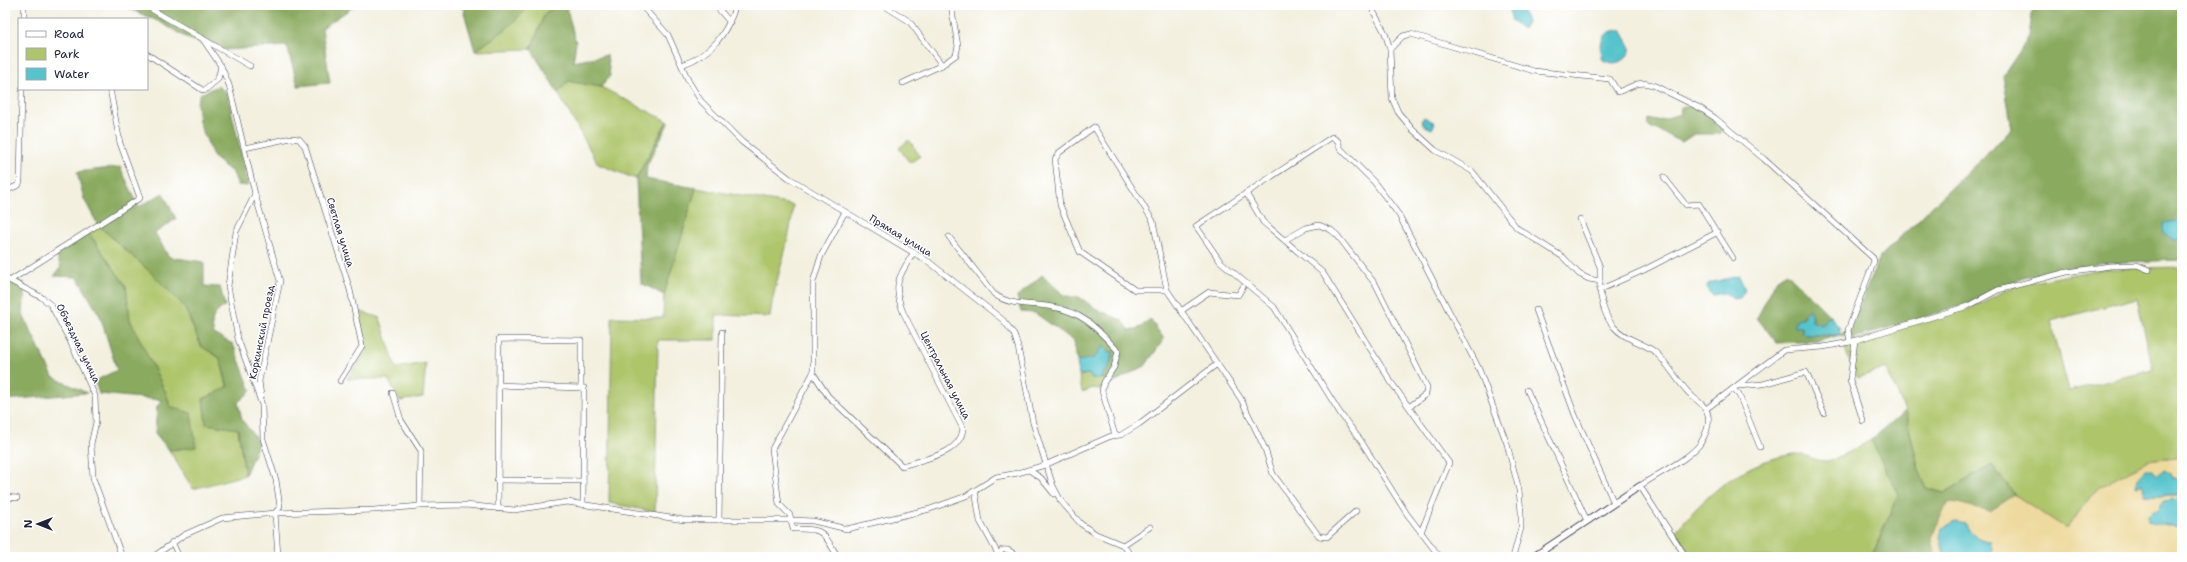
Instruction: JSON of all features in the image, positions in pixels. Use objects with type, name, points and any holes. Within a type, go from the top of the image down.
[{"type":"street","points":[[24,5],[24,18]]},
{"type":"street","points":[[144,5],[250,66]]},
{"type":"street","name":"Прямая улица","points":[[641,5],[668,35],[682,65],[702,101],[742,142],[789,178],[914,252],[988,307],[1003,320],[1014,334],[1033,423],[1045,464],[1053,486],[1061,501]]},
{"type":"street","points":[[715,5],[730,22]]},
{"type":"street","points":[[682,65],[699,58],[710,50],[718,41],[730,22],[736,5]]},
{"type":"street","points":[[883,5],[909,21],[942,66]]},
{"type":"street","points":[[903,83],[942,66],[956,55],[958,46],[951,5]]},
{"type":"street","points":[[1370,5],[1385,33],[1390,49],[1392,98],[1398,112],[1412,129],[1435,150],[1472,171],[1502,211],[1520,231],[1564,257],[1579,274],[1589,279],[1600,281]]},
{"type":"street","points":[[1390,49],[1403,36],[1411,34],[1534,71],[1610,78],[1618,92],[1638,84],[1649,84],[1700,108],[1764,159],[1873,258],[1874,261],[1848,330],[1852,341],[1850,380],[1863,421]]},
{"type":"street","name":"Коркинский проезд","points":[[202,38],[221,66],[229,86],[255,194],[280,281],[259,381],[262,405]]},
{"type":"street","points":[[148,55],[204,91],[218,79],[221,66]]},
{"type":"street","points":[[5,191],[19,185],[20,180],[22,90]]},
{"type":"street","points":[[8,279],[140,198],[120,143],[110,90]]},
{"type":"street","points":[[1167,290],[1135,290],[1080,252],[1068,226],[1060,205],[1055,159],[1060,152],[1094,127],[1153,221],[1167,290],[1241,399],[1252,419],[1265,449],[1273,474],[1318,536],[1327,537],[1356,511]]},
{"type":"street","points":[[1440,557],[1421,532],[1340,413],[1274,307],[1220,261],[1196,226],[1332,137],[1338,141],[1340,148],[1388,198],[1408,229],[1445,306],[1472,354],[1508,444],[1519,490],[1521,528],[1513,557]]},
{"type":"street","name":"Светлая улица","points":[[245,148],[290,138],[299,140],[305,146],[350,290],[362,346],[340,381]]},
{"type":"street","points":[[1664,177],[1686,205],[1699,204],[1734,258]]},
{"type":"street","points":[[1246,193],[1263,222],[1323,273],[1391,382],[1449,463],[1421,532]]},
{"type":"street","points":[[255,194],[236,232],[228,286],[238,339],[262,405],[263,439],[276,480],[280,507],[275,512],[278,557]]},
{"type":"street","points":[[838,557],[821,531],[814,528],[793,529],[790,514],[779,504],[772,449],[813,373],[813,282],[821,256],[845,212]]},
{"type":"street","points":[[1533,557],[1693,452],[1701,443],[1708,422],[1708,414],[1706,409],[1691,395],[1655,352],[1626,337],[1612,326],[1603,307],[1599,290],[1600,267],[1580,220]]},
{"type":"street","points":[[1285,240],[1306,228],[1319,225],[1331,230],[1376,285],[1427,387],[1426,394],[1409,407]]},
{"type":"street","points":[[1599,290],[1658,263],[1718,232]]},
{"type":"street","points":[[949,237],[994,294],[1008,302],[1048,306],[1083,317],[1118,351],[1114,367],[1104,382],[1102,391],[1115,436]]},
{"type":"street","name":"Центральная улица","points":[[813,373],[828,396],[902,466],[947,451],[958,444],[962,438],[963,430],[903,312],[897,294],[898,279],[914,252]]},
{"type":"street","points":[[1706,409],[1718,398],[1738,386],[1764,364],[1784,350],[1823,347],[1852,341],[1968,306],[1998,290],[2067,272],[2110,266],[2137,265],[2149,270]]},
{"type":"street","name":"Объездная улица","points":[[8,279],[47,301],[51,305],[70,341],[95,396],[96,422],[91,444],[93,478],[122,557]]},
{"type":"street","points":[[1180,311],[1209,292],[1238,294],[1243,287]]},
{"type":"street","points":[[1536,310],[1575,415],[1614,503]]},
{"type":"street","points":[[719,520],[722,332]]},
{"type":"street","points":[[498,509],[499,339],[581,340],[581,388]]},
{"type":"street","points":[[153,557],[172,542],[184,535],[222,518],[275,512],[374,510],[420,506],[465,505],[498,509],[527,509],[547,504],[567,502],[582,503],[684,520],[812,521],[847,529],[930,509],[966,496],[996,477],[1029,470],[1120,435],[1139,424],[1216,364]]},
{"type":"street","points":[[1738,386],[1763,384],[1806,372],[1824,413]]},
{"type":"street","points":[[499,385],[584,388],[582,503]]},
{"type":"street","points":[[1733,389],[1739,395],[1760,447]]},
{"type":"street","points":[[1527,390],[1587,521]]},
{"type":"street","points":[[393,393],[401,420],[422,451],[420,506]]},
{"type":"street","points":[[1029,470],[1041,478],[1081,524],[1096,534],[1123,545],[1132,557]]},
{"type":"street","points":[[497,480],[583,481]]},
{"type":"street","points":[[1640,486],[1686,557]]},
{"type":"street","points":[[975,490],[980,521],[998,555],[1002,550],[1008,550],[1012,552],[1014,557]]},
{"type":"street","points":[[5,497],[17,498]]},
{"type":"street","points":[[1123,545],[1150,527]]},
{"type":"street","points":[[172,542],[179,557]]},
{"type":"street","points":[[1543,551],[1546,557]]},
{"type":"green space","points":[[121,5],[356,5],[322,28],[330,83],[298,86],[287,46],[224,50],[189,39],[160,22]]},
{"type":"green space","points":[[462,5],[531,5],[506,29],[475,51]]},
{"type":"green space","points":[[531,5],[560,5],[545,14],[531,49],[475,51],[506,29]]},
{"type":"green space","points":[[560,5],[566,5],[576,43],[573,62],[607,55],[610,76],[601,87],[568,81],[558,93],[531,49],[545,13]]},
{"type":"green space","points":[[2033,5],[2182,5],[2182,260],[2098,263],[2030,276],[1996,288],[1968,304],[1853,338],[1840,335],[1852,325],[1881,256],[2012,129],[2003,76],[2029,37]]},
{"type":"green space","points":[[568,81],[601,87],[667,121],[636,179],[598,164],[558,93]]},
{"type":"green space","points":[[218,86],[227,93],[249,186],[238,185],[233,173],[214,158],[199,122],[197,103],[200,94]]},
{"type":"green space","points":[[1681,107],[1694,107],[1723,126],[1719,134],[1694,134],[1682,142],[1648,126],[1649,119],[1657,121],[1680,114]]},
{"type":"green space","points":[[667,121],[669,122],[647,165],[646,179],[696,188],[664,295],[641,283],[636,179]]},
{"type":"green space","points":[[909,140],[920,156],[910,163],[899,148]]},
{"type":"green space","points":[[120,167],[139,207],[163,193],[176,219],[155,233],[169,257],[204,262],[204,286],[220,287],[225,306],[217,312],[213,318],[212,325],[214,334],[233,344],[251,391],[238,402],[242,420],[259,442],[245,475],[238,429],[206,424],[203,399],[228,387],[220,358],[201,346],[184,306],[148,270],[98,225],[84,199],[77,172]]},
{"type":"green space","points":[[696,188],[793,205],[789,234],[775,289],[770,317],[716,315],[716,340],[658,340],[655,512],[609,503],[612,317],[663,318],[664,295]]},
{"type":"green space","points":[[98,225],[148,270],[184,306],[201,346],[220,358],[238,429],[245,475],[193,489],[169,450],[196,447],[170,407],[166,393],[130,320],[126,286],[88,232]]},
{"type":"green space","points":[[88,232],[126,286],[130,320],[166,393],[170,406],[191,413],[196,447],[169,450],[155,433],[157,407],[162,400],[99,394],[95,381],[117,370],[100,316],[77,277],[54,276],[61,267],[55,252]]},
{"type":"green space","points":[[2182,267],[2182,435],[2177,458],[2148,461],[2098,488],[2067,529],[2015,495],[1992,465],[1944,493],[1926,488],[1919,470],[1905,411],[1886,368],[1857,378],[1842,342],[1861,339],[1969,309],[2016,285],[2100,269]],"holes":[[[2137,298],[2153,370],[2069,391],[2051,321]]]},
{"type":"green space","points":[[1787,273],[1831,317],[1826,318],[1821,325],[1812,321],[1812,317],[1805,311],[1802,318],[1802,333],[1807,335],[1840,335],[1819,341],[1777,343],[1757,318],[1777,279]]},
{"type":"green space","points":[[5,275],[25,284],[23,315],[53,377],[87,393],[5,400]]},
{"type":"green space","points":[[1042,275],[1065,296],[1079,297],[1098,310],[1122,320],[1130,331],[1141,327],[1150,319],[1164,339],[1145,366],[1100,389],[1110,378],[1099,379],[1109,367],[1094,358],[1077,361],[1074,341],[1035,313],[1021,312],[1017,297]]},
{"type":"green space","points":[[356,310],[380,318],[396,368],[426,363],[423,397],[400,401],[388,379],[347,379],[367,350]]},
{"type":"green space","points":[[1090,374],[1099,379],[1111,378],[1100,389],[1093,388],[1082,392],[1079,376]]},
{"type":"green space","points":[[1905,411],[1919,470],[1926,488],[1944,493],[1992,465],[2015,495],[1990,511],[1948,501],[1931,538],[1935,557],[1877,557],[1874,552],[1898,494],[1871,440]]},
{"type":"green space","points":[[1871,440],[1898,494],[1874,551],[1877,557],[1692,557],[1675,532],[1713,492],[1727,481],[1758,464],[1775,458],[1794,454],[1827,461]]},
{"type":"sand","points":[[2182,435],[2182,481],[2159,475],[2143,483],[2145,488],[2144,495],[2180,495],[2177,500],[2171,499],[2161,523],[2177,528],[2182,522],[2182,557],[1987,557],[1982,541],[1968,531],[1942,546],[1945,557],[1935,557],[1931,538],[1948,501],[1990,511],[2015,495],[2067,529],[2098,488],[2148,461],[2177,458]]},
{"type":"water","points":[[1508,5],[1515,5],[1523,11],[1527,22],[1523,29],[1512,21]]},
{"type":"water","points":[[1621,30],[1630,46],[1630,52],[1622,61],[1611,63],[1603,60],[1601,43],[1603,39],[1609,32]]},
{"type":"water","points":[[1424,117],[1435,123],[1432,129],[1423,125],[1422,120]]},
{"type":"water","points":[[2182,220],[2182,237],[2176,240],[2163,234],[2163,223]]},
{"type":"water","points":[[1739,276],[1745,290],[1740,298],[1733,299],[1725,293],[1712,295],[1708,291],[1707,285],[1709,283]]},
{"type":"water","points":[[1810,308],[1812,321],[1821,325],[1825,323],[1826,318],[1831,317],[1839,327],[1840,335],[1807,335],[1802,333],[1802,327],[1795,327],[1795,322],[1798,318],[1802,318]]},
{"type":"water","points":[[1103,346],[1107,351],[1113,352],[1109,367],[1099,379],[1091,378],[1089,374],[1079,375],[1077,361],[1094,358]]},
{"type":"water","points":[[2145,470],[2152,470],[2156,475],[2165,470],[2171,473],[2172,478],[2182,481],[2182,522],[2177,528],[2170,525],[2148,521],[2148,515],[2152,511],[2158,511],[2164,501],[2177,499],[2179,495],[2144,495],[2145,488],[2143,483],[2136,486],[2138,479]]},
{"type":"water","points":[[1956,522],[1966,524],[1970,531],[1979,538],[1991,541],[1992,550],[1987,554],[1987,557],[1945,557],[1940,537],[1942,528]]}]
